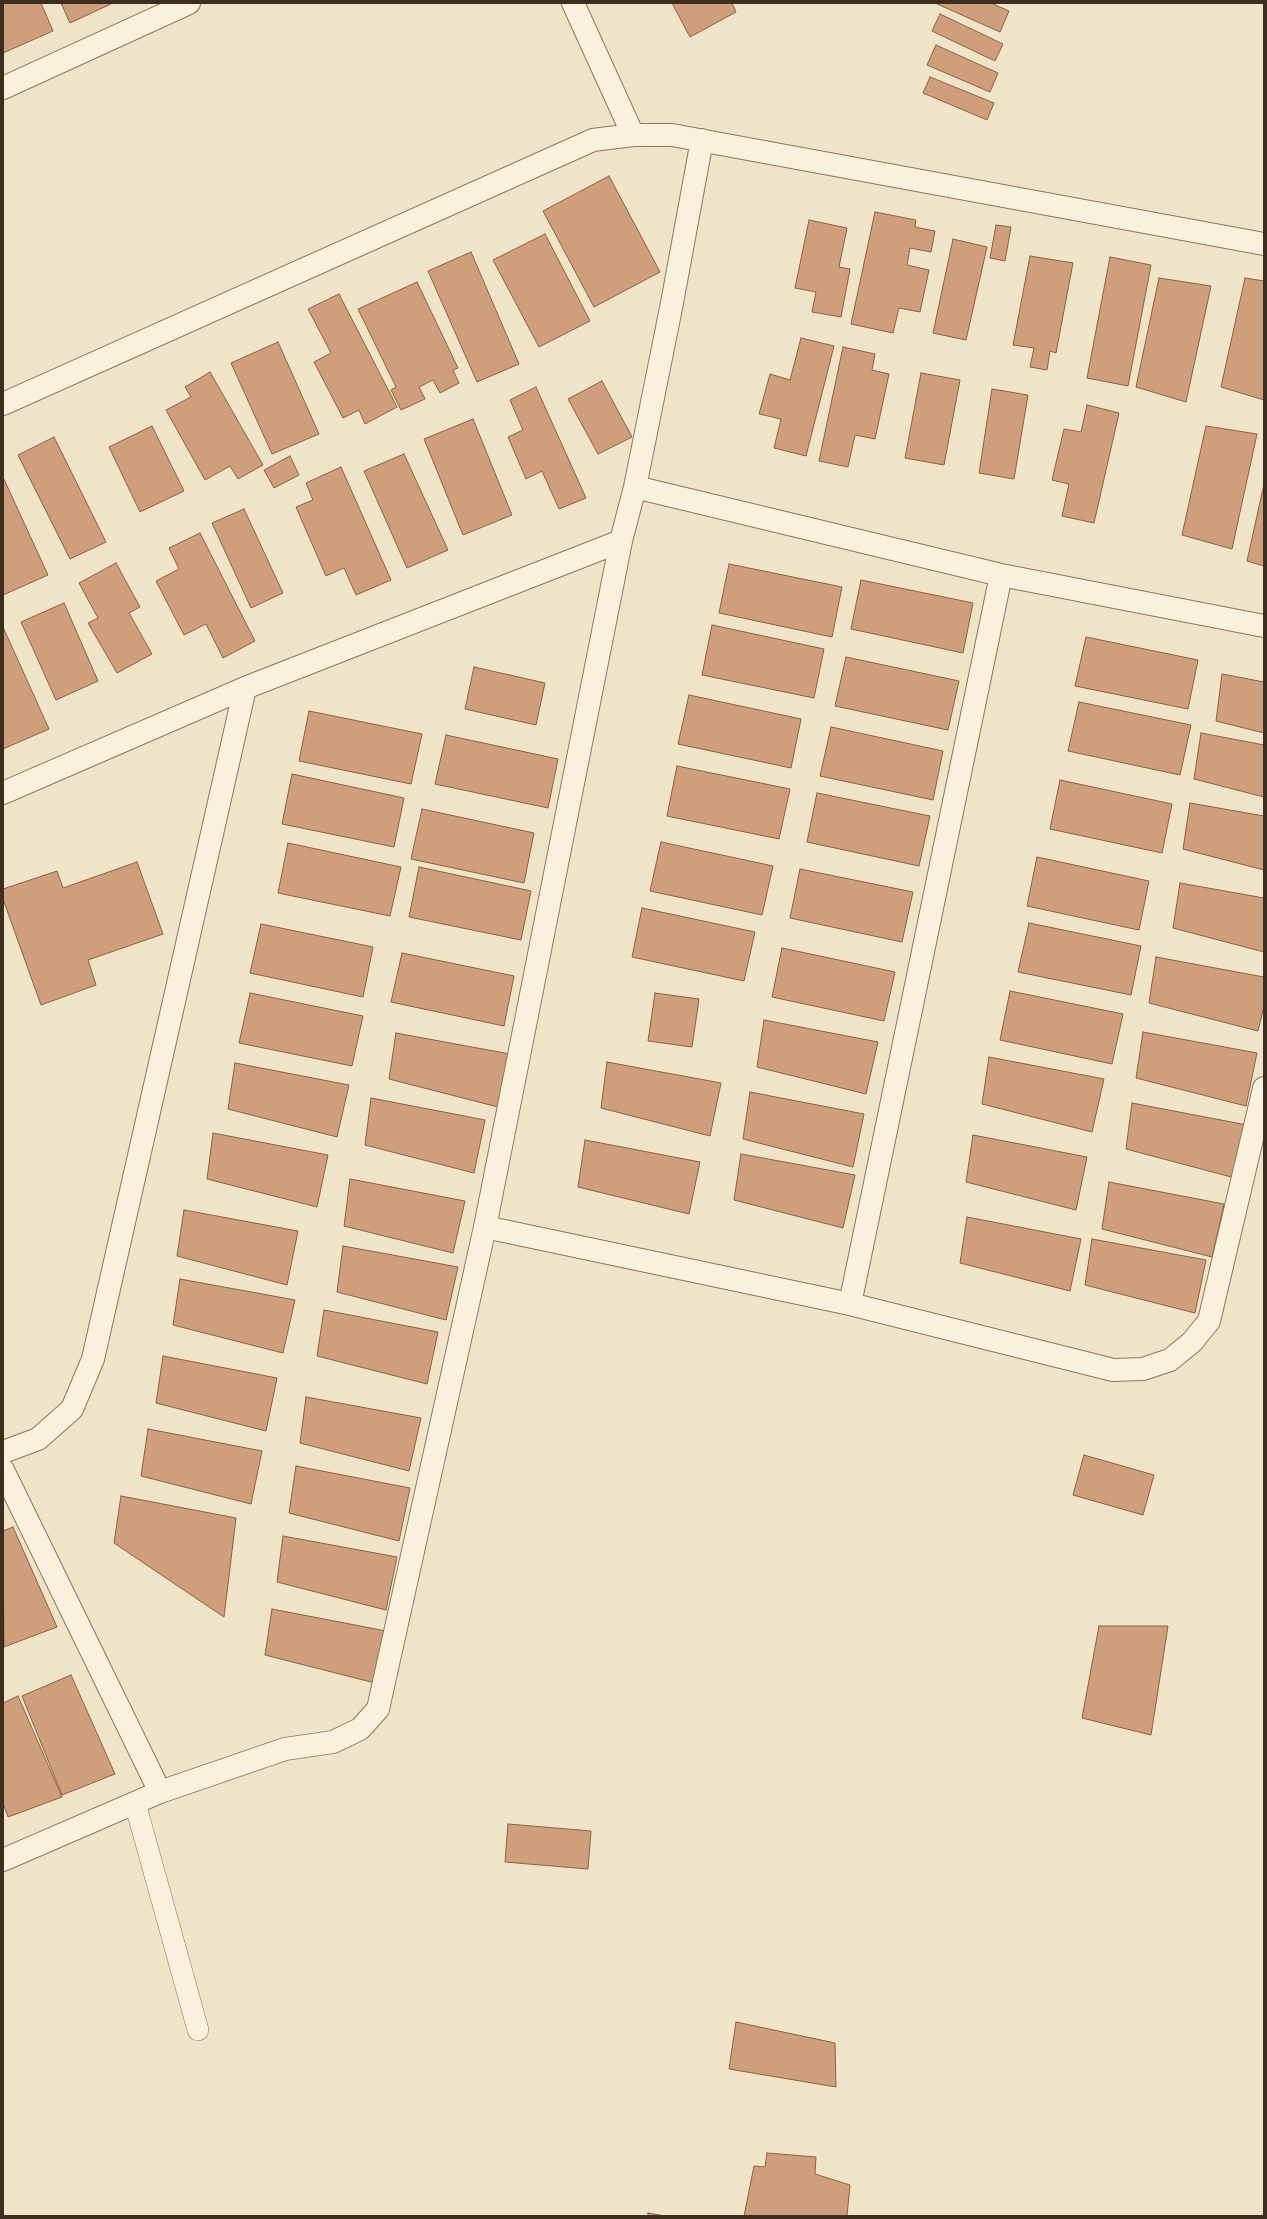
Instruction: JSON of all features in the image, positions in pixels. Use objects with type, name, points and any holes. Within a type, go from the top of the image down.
[{"type":"street","points":[[3,88],[190,3]]},
{"type":"street","points":[[573,3],[633,135]]},
{"type":"street","points":[[3,404],[593,140],[633,135],[672,135],[1264,244]]},
{"type":"street","points":[[3,1860],[160,1792],[285,1750],[333,1742],[360,1729],[378,1710],[485,1227],[621,541],[635,487],[672,304],[702,140]]},
{"type":"street","points":[[635,487],[1001,575],[1264,626]]},
{"type":"street","points":[[3,793],[245,688],[621,541]]},
{"type":"street","points":[[850,1304],[1001,575]]},
{"type":"street","points":[[3,1452],[38,1439],[72,1409],[93,1359],[245,688]]},
{"type":"street","points":[[485,1227],[850,1304],[1113,1370],[1143,1369],[1170,1360],[1192,1342],[1209,1321],[1264,1088]]},
{"type":"street","points":[[3,1470],[160,1792]]},
{"type":"lane","points":[[135,1803],[198,2030]]},
{"type":"building","points":[[3,3],[41,3],[53,31],[3,53]]},
{"type":"building","points":[[61,3],[113,3],[70,23]]},
{"type":"building","points":[[672,3],[732,3],[736,12],[690,37]]},
{"type":"building","points":[[935,3],[991,3],[1009,11],[1000,32]]},
{"type":"building","points":[[940,14],[1003,44],[995,61],[932,31]]},
{"type":"building","points":[[936,45],[998,73],[990,92],[927,65]]},
{"type":"building","points":[[930,77],[994,103],[987,120],[923,93]]},
{"type":"building","points":[[609,176],[660,272],[594,307],[543,211]]},
{"type":"building","points":[[875,212],[916,220],[915,227],[935,231],[931,252],[910,248],[907,265],[929,270],[920,312],[899,308],[893,333],[851,324]]},
{"type":"building","points":[[809,220],[847,228],[839,267],[850,269],[841,317],[812,312],[816,292],[795,288]]},
{"type":"building","points":[[996,225],[1011,227],[1005,261],[990,258]]},
{"type":"building","points":[[545,234],[590,321],[539,347],[493,260]]},
{"type":"building","points":[[953,239],[987,247],[966,340],[933,333]]},
{"type":"building","points":[[471,252],[519,364],[477,382],[428,271]]},
{"type":"building","points":[[1030,256],[1073,263],[1056,353],[1050,351],[1047,370],[1030,367],[1034,348],[1013,345]]},
{"type":"building","points":[[1110,257],[1151,265],[1128,386],[1087,378]]},
{"type":"building","points":[[1159,278],[1211,286],[1186,402],[1136,387]]},
{"type":"building","points":[[1245,278],[1264,281],[1264,400],[1221,387]]},
{"type":"building","points":[[417,282],[458,368],[453,370],[459,383],[440,393],[433,380],[419,387],[425,399],[401,410],[391,390],[396,387],[358,309]]},
{"type":"building","points":[[339,294],[397,407],[365,424],[359,410],[343,418],[314,362],[331,353],[308,309]]},
{"type":"building","points":[[801,338],[834,346],[806,456],[774,448],[781,419],[759,414],[770,374],[790,380]]},
{"type":"building","points":[[278,342],[319,434],[272,454],[231,363]]},
{"type":"building","points":[[843,347],[875,354],[872,370],[889,374],[875,439],[855,435],[848,467],[819,461]]},
{"type":"building","points":[[210,372],[263,465],[238,479],[230,466],[205,480],[166,410],[191,397],[185,387]]},
{"type":"building","points":[[921,373],[960,380],[944,465],[905,458]]},
{"type":"building","points":[[602,381],[632,437],[598,454],[568,399]]},
{"type":"building","points":[[536,387],[586,498],[559,509],[542,471],[526,479],[508,437],[523,430],[510,400]]},
{"type":"building","points":[[992,389],[1028,395],[1014,479],[979,473]]},
{"type":"building","points":[[1087,405],[1119,413],[1094,523],[1062,516],[1069,484],[1052,480],[1064,429],[1081,432]]},
{"type":"building","points":[[473,419],[512,515],[463,535],[424,439]]},
{"type":"building","points":[[152,426],[184,491],[140,512],[109,447]]},
{"type":"building","points":[[1206,426],[1257,434],[1232,549],[1182,535]]},
{"type":"building","points":[[54,437],[106,542],[70,559],[18,455]]},
{"type":"building","points":[[404,454],[448,550],[407,568],[364,471]]},
{"type":"building","points":[[290,456],[299,475],[274,488],[264,470]]},
{"type":"building","points":[[341,467],[391,580],[356,595],[344,568],[326,576],[296,507],[313,500],[306,483]]},
{"type":"building","points":[[3,477],[48,575],[3,595]]},
{"type":"building","points":[[1264,484],[1264,566],[1247,561]]},
{"type":"building","points":[[244,509],[283,593],[251,608],[212,523]]},
{"type":"building","points":[[200,533],[255,641],[223,658],[206,624],[184,635],[156,581],[179,569],[169,548]]},
{"type":"building","points":[[116,563],[140,607],[129,613],[152,654],[117,673],[88,623],[98,618],[79,583]]},
{"type":"building","points":[[729,564],[842,587],[832,637],[719,613]]},
{"type":"building","points":[[861,580],[973,603],[963,653],[851,629]]},
{"type":"building","points":[[64,603],[98,681],[56,700],[21,622]]},
{"type":"building","points":[[712,625],[824,649],[814,698],[702,675]]},
{"type":"building","points":[[3,627],[49,729],[3,749]]},
{"type":"building","points":[[1086,637],[1198,660],[1188,709],[1075,686]]},
{"type":"building","points":[[846,657],[959,681],[948,730],[835,706]]},
{"type":"building","points":[[474,667],[545,683],[536,725],[465,709]]},
{"type":"building","points":[[1222,674],[1264,682],[1264,733],[1216,721]]},
{"type":"building","points":[[689,695],[801,719],[791,768],[678,744]]},
{"type":"building","points":[[1079,702],[1191,725],[1180,775],[1068,751]]},
{"type":"building","points":[[309,711],[422,734],[411,784],[299,761]]},
{"type":"building","points":[[831,727],[943,751],[933,800],[820,776]]},
{"type":"building","points":[[1201,733],[1264,745],[1264,797],[1194,779]]},
{"type":"building","points":[[446,735],[558,759],[548,808],[435,784]]},
{"type":"building","points":[[677,766],[790,789],[779,839],[667,816]]},
{"type":"building","points":[[292,774],[404,798],[394,847],[282,824]]},
{"type":"building","points":[[1060,780],[1172,804],[1162,853],[1050,829]]},
{"type":"building","points":[[817,793],[930,816],[919,866],[807,842]]},
{"type":"building","points":[[1190,803],[1264,816],[1264,870],[1183,849]]},
{"type":"building","points":[[422,809],[534,833],[524,883],[411,859]]},
{"type":"building","points":[[661,842],[773,866],[762,915],[650,891]]},
{"type":"building","points":[[288,843],[401,867],[390,916],[278,893]]},
{"type":"building","points":[[1037,857],[1149,881],[1139,930],[1027,906]]},
{"type":"building","points":[[137,862],[163,934],[88,960],[96,985],[41,1005],[3,899],[3,889],[57,871],[63,888]]},
{"type":"building","points":[[419,867],[531,891],[521,940],[409,917]]},
{"type":"building","points":[[800,869],[913,892],[902,942],[790,918]]},
{"type":"building","points":[[1180,883],[1264,898],[1264,952],[1173,928]]},
{"type":"building","points":[[642,908],[755,932],[744,981],[632,957]]},
{"type":"building","points":[[1029,923],[1141,946],[1131,995],[1018,972]]},
{"type":"building","points":[[261,924],[373,947],[363,997],[250,973]]},
{"type":"building","points":[[782,948],[895,972],[884,1021],[772,997]]},
{"type":"building","points":[[402,953],[514,976],[504,1026],[391,1002]]},
{"type":"building","points":[[1156,957],[1264,977],[1264,1006],[1258,1031],[1149,1003]]},
{"type":"building","points":[[1010,991],[1123,1014],[1112,1064],[1000,1040]]},
{"type":"building","points":[[250,993],[363,1016],[352,1066],[239,1043]]},
{"type":"building","points":[[655,993],[699,999],[692,1047],[648,1041]]},
{"type":"building","points":[[764,1020],[878,1042],[866,1094],[757,1067]]},
{"type":"building","points":[[1143,1032],[1257,1053],[1246,1106],[1136,1078]]},
{"type":"building","points":[[396,1033],[510,1054],[498,1107],[389,1079]]},
{"type":"building","points":[[989,1057],[1104,1079],[1092,1132],[982,1104]]},
{"type":"building","points":[[607,1062],[721,1083],[710,1136],[601,1108]]},
{"type":"building","points":[[235,1063],[349,1085],[337,1137],[228,1109]]},
{"type":"building","points":[[750,1092],[864,1114],[853,1167],[743,1139]]},
{"type":"building","points":[[371,1098],[485,1120],[474,1173],[365,1145]]},
{"type":"building","points":[[1132,1103],[1247,1125],[1235,1178],[1126,1149]]},
{"type":"building","points":[[213,1133],[328,1155],[317,1207],[207,1179]]},
{"type":"building","points":[[973,1135],[1087,1157],[1076,1210],[966,1182]]},
{"type":"building","points":[[585,1140],[700,1162],[689,1214],[578,1187]]},
{"type":"building","points":[[741,1154],[855,1175],[843,1228],[734,1200]]},
{"type":"building","points":[[350,1179],[465,1201],[453,1253],[344,1226]]},
{"type":"building","points":[[1109,1182],[1224,1204],[1212,1257],[1102,1229]]},
{"type":"building","points":[[184,1210],[298,1231],[287,1285],[177,1256]]},
{"type":"building","points":[[967,1217],[1081,1239],[1070,1291],[960,1263]]},
{"type":"building","points":[[1092,1239],[1206,1260],[1195,1313],[1085,1285]]},
{"type":"building","points":[[343,1246],[458,1267],[446,1320],[337,1292]]},
{"type":"building","points":[[180,1279],[295,1300],[283,1353],[173,1325]]},
{"type":"building","points":[[324,1310],[438,1332],[427,1384],[317,1356]]},
{"type":"building","points":[[163,1356],[277,1378],[266,1431],[156,1403]]},
{"type":"building","points":[[306,1397],[421,1418],[409,1471],[300,1443]]},
{"type":"building","points":[[148,1429],[262,1451],[251,1504],[141,1476]]},
{"type":"building","points":[[1084,1455],[1154,1475],[1143,1515],[1073,1495]]},
{"type":"building","points":[[296,1466],[410,1488],[399,1541],[289,1513]]},
{"type":"building","points":[[121,1496],[236,1518],[224,1617],[114,1543]]},
{"type":"building","points":[[13,1527],[57,1627],[4,1647],[3,1531]]},
{"type":"building","points":[[283,1536],[397,1557],[386,1610],[277,1582]]},
{"type":"building","points":[[272,1609],[386,1631],[375,1683],[265,1655]]},
{"type":"building","points":[[1099,1626],[1168,1626],[1151,1735],[1082,1718]]},
{"type":"building","points":[[71,1675],[115,1774],[62,1795],[22,1696]]},
{"type":"building","points":[[18,1696],[62,1797],[8,1817],[3,1803],[3,1703]]},
{"type":"building","points":[[508,1824],[591,1831],[588,1869],[505,1862]]},
{"type":"building","points":[[736,2022],[835,2043],[836,2087],[729,2069]]},
{"type":"building","points":[[767,2153],[816,2157],[815,2174],[850,2185],[847,2216],[744,2216],[754,2166],[765,2167]]},
{"type":"building","points":[[648,2213],[665,2216],[648,2216]]}]
